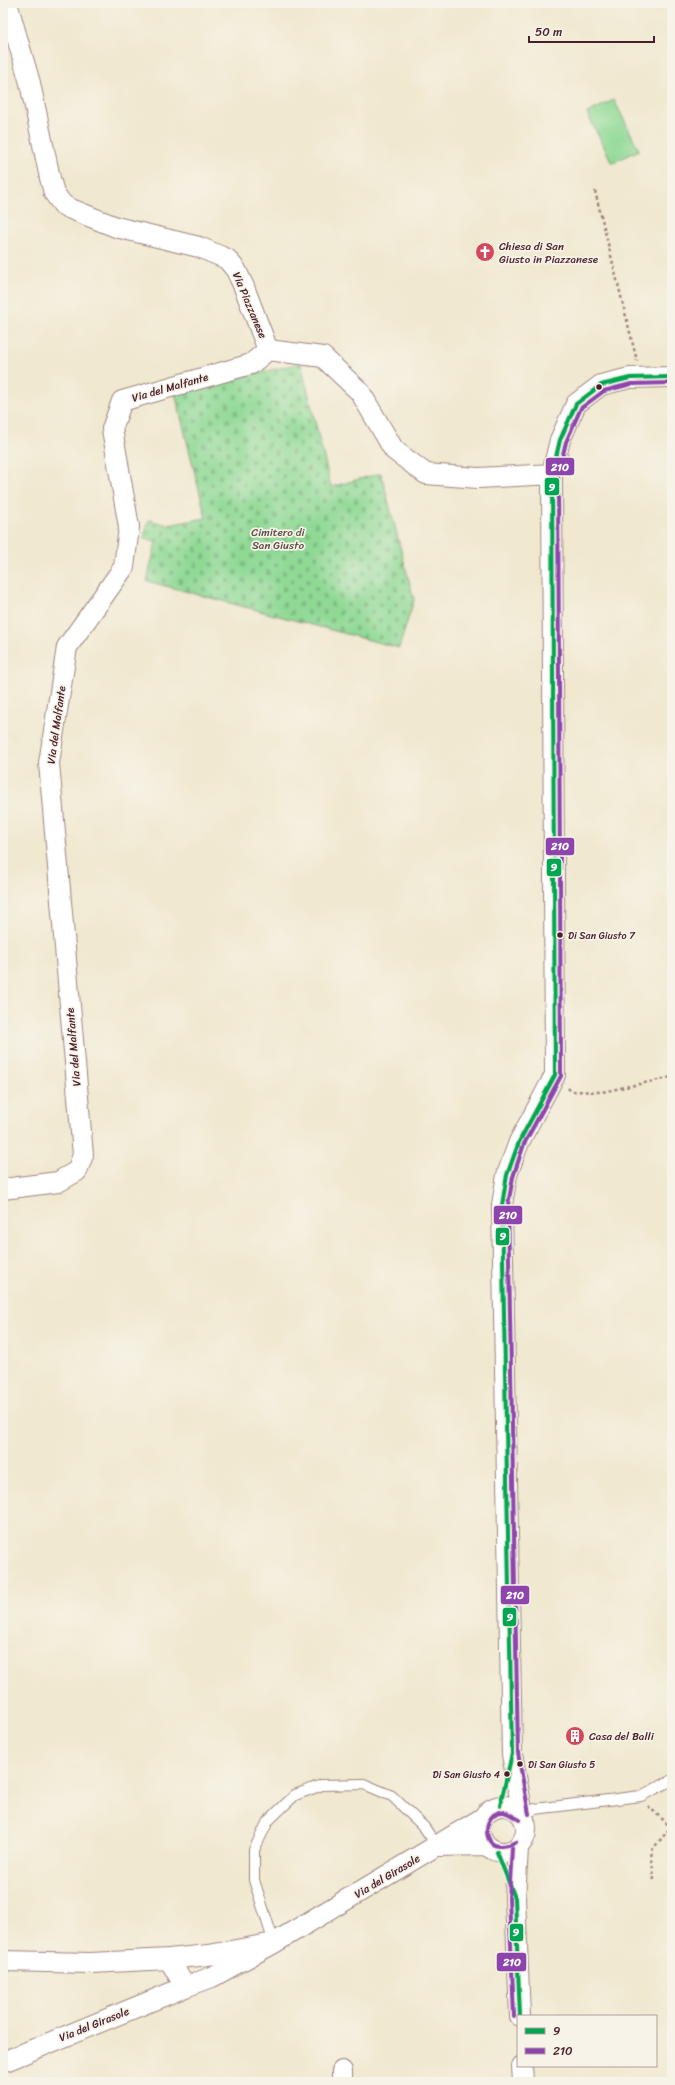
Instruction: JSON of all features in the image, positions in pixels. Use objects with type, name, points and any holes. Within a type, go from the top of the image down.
[{"type":"street","name":"Via Piazzanese","points":[[8,3],[30,83],[54,193],[63,205],[116,226],[199,247],[227,259],[236,270],[241,281],[268,350],[323,357],[360,392],[394,450],[426,474],[478,478],[552,474]]},
{"type":"street","name":"Via del Malfante","points":[[3,1190],[58,1182],[77,1171],[83,1155],[49,763],[67,647],[124,567],[129,527],[112,429],[122,401],[251,364],[268,350]]},
{"type":"street","points":[[491,1849],[509,1852],[518,1848],[523,1842],[527,1832],[512,1754],[502,1205],[507,1175],[519,1142],[555,1075],[552,474],[560,440],[576,404],[601,385],[641,377],[672,377]]},
{"type":"street","points":[[500,1806],[512,1754]]},
{"type":"street","points":[[515,1898],[491,1849],[480,1834],[481,1819],[489,1810],[500,1806],[513,1808],[523,1815]]},
{"type":"street","name":"Via del Girasole","points":[[3,2062],[212,1977],[274,1943],[481,1819]]},
{"type":"street","name":"Via del Girasole","points":[[437,1846],[491,1849]]},
{"type":"street","points":[[518,1848],[515,1898],[520,2015]]},
{"type":"street","name":"Via del Girasole","points":[[3,1961],[90,1963],[169,1959],[209,1955],[274,1943]]},
{"type":"street","points":[[169,1959],[185,1987]]},
{"type":"street","points":[[522,2067],[523,2082]]},
{"type":"lane","points":[[523,1815],[535,1808],[641,1796],[672,1780]]},
{"type":"lane","points":[[274,1943],[254,1880],[254,1850],[268,1821],[295,1795],[322,1785],[364,1784],[392,1796],[424,1827],[437,1846]]},
{"type":"path","points":[[595,191],[641,377]]},
{"type":"path","points":[[555,1075],[571,1092],[602,1092],[672,1077]]},
{"type":"path","points":[[641,1796],[651,1810],[671,1827],[651,1851],[654,1880]]},
{"type":"green space","points":[[614,100],[639,150],[612,163],[587,113]]},
{"type":"green space","name":"Cimitero di San Giusto","points":[[301,363],[331,487],[381,473],[414,600],[399,648],[147,581],[156,542],[143,538],[149,520],[168,525],[206,518],[175,393]]},
{"type":"transit line","name":"9","points":[[500,1806],[512,1754],[502,1205],[507,1175],[519,1142],[555,1075],[552,474],[560,440],[576,404],[601,385],[630,378],[672,377]]},
{"type":"transit line","name":"210","points":[[529,1814],[518,1753],[508,1205],[513,1177],[524,1144],[561,1076],[558,475],[566,442],[581,408],[604,391],[631,384],[672,383]]},
{"type":"transit line","name":"210","points":[[516,1842],[505,1846],[495,1845],[490,1841],[487,1829],[492,1817],[497,1813],[504,1812],[520,1820]]},
{"type":"transit line","name":"210","points":[[512,1848],[509,1898],[514,2016]]},
{"type":"transit line","name":"9","points":[[497,1852],[515,1898],[520,2015]]},
{"type":"place","name":"Chiesa di San Giusto in Piazzanese","points":[[485,252]]},
{"type":"place","name":"Di San Giusto 7","points":[[560,935]]},
{"type":"place","name":"Casa del Balli","points":[[575,1736]]},
{"type":"place","name":"Di San Giusto 5","points":[[520,1764]]},
{"type":"place","name":"Di San Giusto 4","points":[[507,1774]]}]
